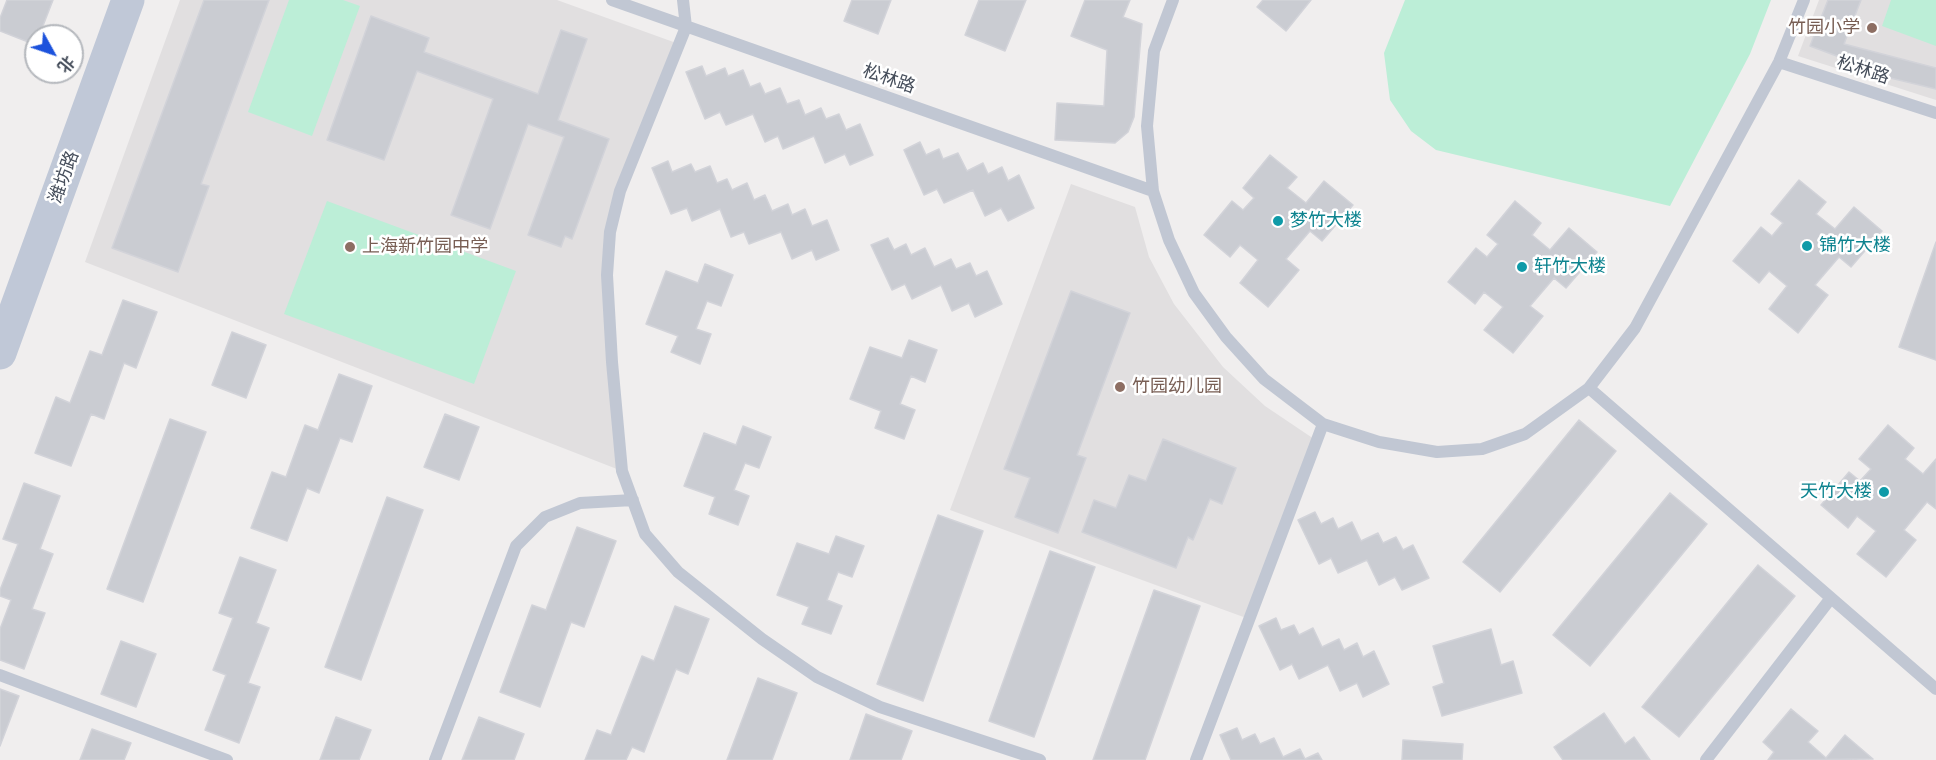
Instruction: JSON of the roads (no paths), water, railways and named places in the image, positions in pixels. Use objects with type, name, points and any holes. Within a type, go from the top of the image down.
[{"type":"street","name":"潍坊路","points":[[0,353],[14,299],[128,0]]},
{"type":"lane","name":"松林路","points":[[612,0],[1153,191]]},
{"type":"lane","points":[[683,0],[686,27],[621,191],[610,232],[608,275],[612,362],[622,471],[645,534],[678,572],[762,639],[817,677],[880,707],[1040,760]]},
{"type":"lane","points":[[1173,0],[1154,51],[1147,126],[1153,191],[1168,240],[1194,292],[1226,338],[1264,379],[1323,424],[1378,442],[1437,452],[1482,449],[1525,434],[1589,388],[1635,328],[1779,62],[1804,0]]},
{"type":"lane","name":"松林路","points":[[1779,62],[1936,112]]},
{"type":"lane","points":[[1589,388],[1936,689]]},
{"type":"lane","points":[[1196,760],[1323,424]]},
{"type":"lane","points":[[435,760],[516,546],[545,517],[580,503],[633,500]]},
{"type":"lane","points":[[1706,760],[1831,598]]},
{"type":"lane","points":[[0,675],[227,760]]},
{"type":"place","name":"竹园小学","points":[[1872,28]]},
{"type":"place","name":"梦竹大楼","points":[[1278,221]]},
{"type":"place","name":"锦竹大楼","points":[[1807,246]]},
{"type":"place","name":"上海新竹园中学","points":[[350,247]]},
{"type":"place","name":"轩竹大楼","points":[[1522,267]]},
{"type":"place","name":"竹园幼儿园","points":[[1120,387]]},
{"type":"place","name":"天竹大楼","points":[[1884,492]]}]
